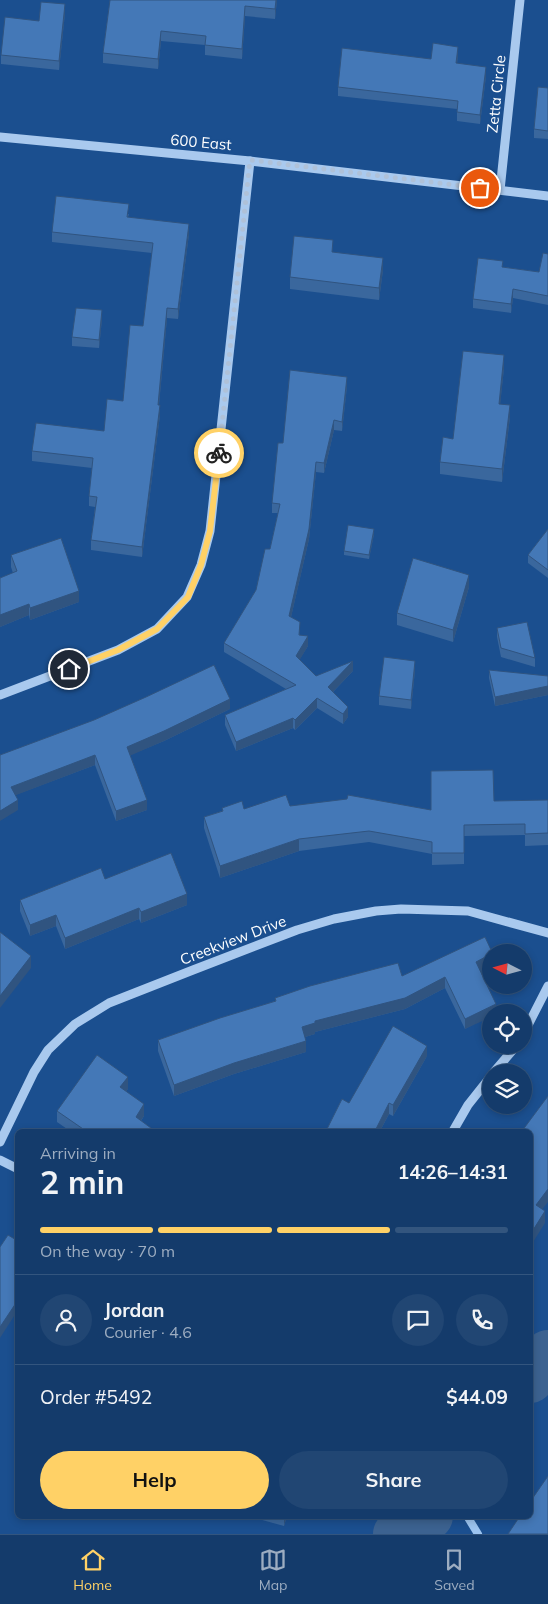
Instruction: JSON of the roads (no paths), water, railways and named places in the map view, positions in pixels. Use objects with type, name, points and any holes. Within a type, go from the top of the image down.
[{"type":"street","name":"Zetta Circle","points":[[500,190],[520,0]]},
{"type":"street","name":"600 East","points":[[0,137],[250,160],[548,196]]},
{"type":"street","points":[[0,695],[118,650],[157,629],[188,597],[201,565],[210,531],[250,160]]},
{"type":"street","name":"Creekview Drive","points":[[0,1142],[34,1072],[48,1050],[75,1024],[109,1003],[202,966],[297,930],[334,919],[376,911],[401,909],[468,911],[548,933]]},
{"type":"street","points":[[532,1017],[548,986]]},
{"type":"street","points":[[501,1064],[510,1054]]},
{"type":"street","points":[[454,1129],[468,1105],[482,1087]]},
{"type":"street","points":[[0,1160],[15,1168]]},
{"type":"waterway","points":[[533,1375],[548,1354]]},
{"type":"waterway","points":[[397,1534],[424,1519]]},
{"type":"waterway","points":[[469,1519],[478,1534]]}]
